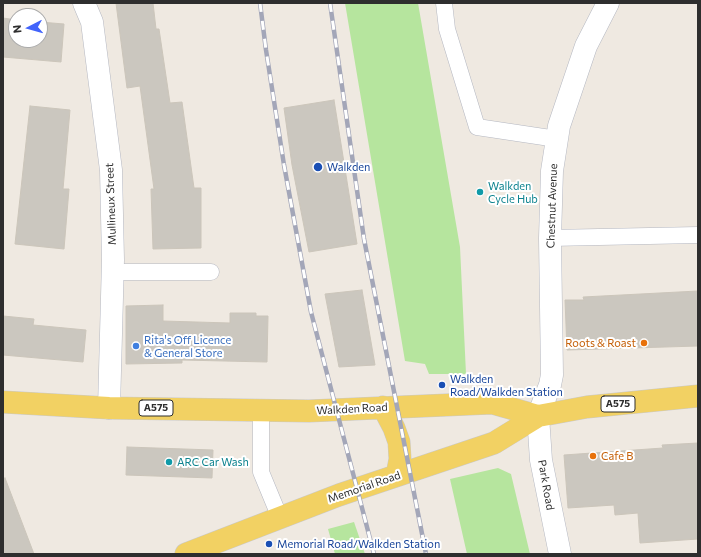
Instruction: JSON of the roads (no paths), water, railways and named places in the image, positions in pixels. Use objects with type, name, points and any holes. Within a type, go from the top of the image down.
[{"type":"main road","name":"Walkden Road","points":[[3,402],[109,408],[309,411],[492,402],[538,416],[587,407],[698,396]]},
{"type":"main road","points":[[383,407],[394,428],[399,442],[400,459],[397,475]]},
{"type":"main road","name":"Memorial Road","points":[[186,554],[397,475],[494,443],[538,416]]},
{"type":"street","name":"Mullineux Street","points":[[84,3],[92,22],[111,170],[112,272],[109,408]]},
{"type":"street","name":"Chestnut Avenue","points":[[538,416],[550,385],[552,374],[550,238],[552,171],[559,126],[586,46],[608,3]]},
{"type":"street","name":"Park Road","points":[[538,416],[541,460],[560,554]]},
{"type":"lane","points":[[444,3],[447,29],[477,127],[557,139]]},
{"type":"lane","points":[[550,238],[698,234]]},
{"type":"lane","points":[[112,272],[211,272]]},
{"type":"lane","points":[[261,410],[261,472],[280,518]]},
{"type":"railway","points":[[260,3],[284,165],[311,312],[374,554]]},
{"type":"railway","points":[[330,3],[364,239],[426,554]]},
{"type":"place","name":"Walkden","points":[[318,167]]},
{"type":"place","name":"Walkden Cycle Hub","points":[[480,192]]},
{"type":"place","name":"Roots & Roast","points":[[644,343]]},
{"type":"place","name":"Rita's Off Licence & General Store","points":[[136,346]]},
{"type":"place","name":"Walkden Road/Walkden Station","points":[[442,385]]},
{"type":"place","name":"Cafe B","points":[[593,456]]},
{"type":"place","name":"ARC Car Wash","points":[[169,462]]},
{"type":"place","name":"Memorial Road/Walkden Station","points":[[269,544]]}]
